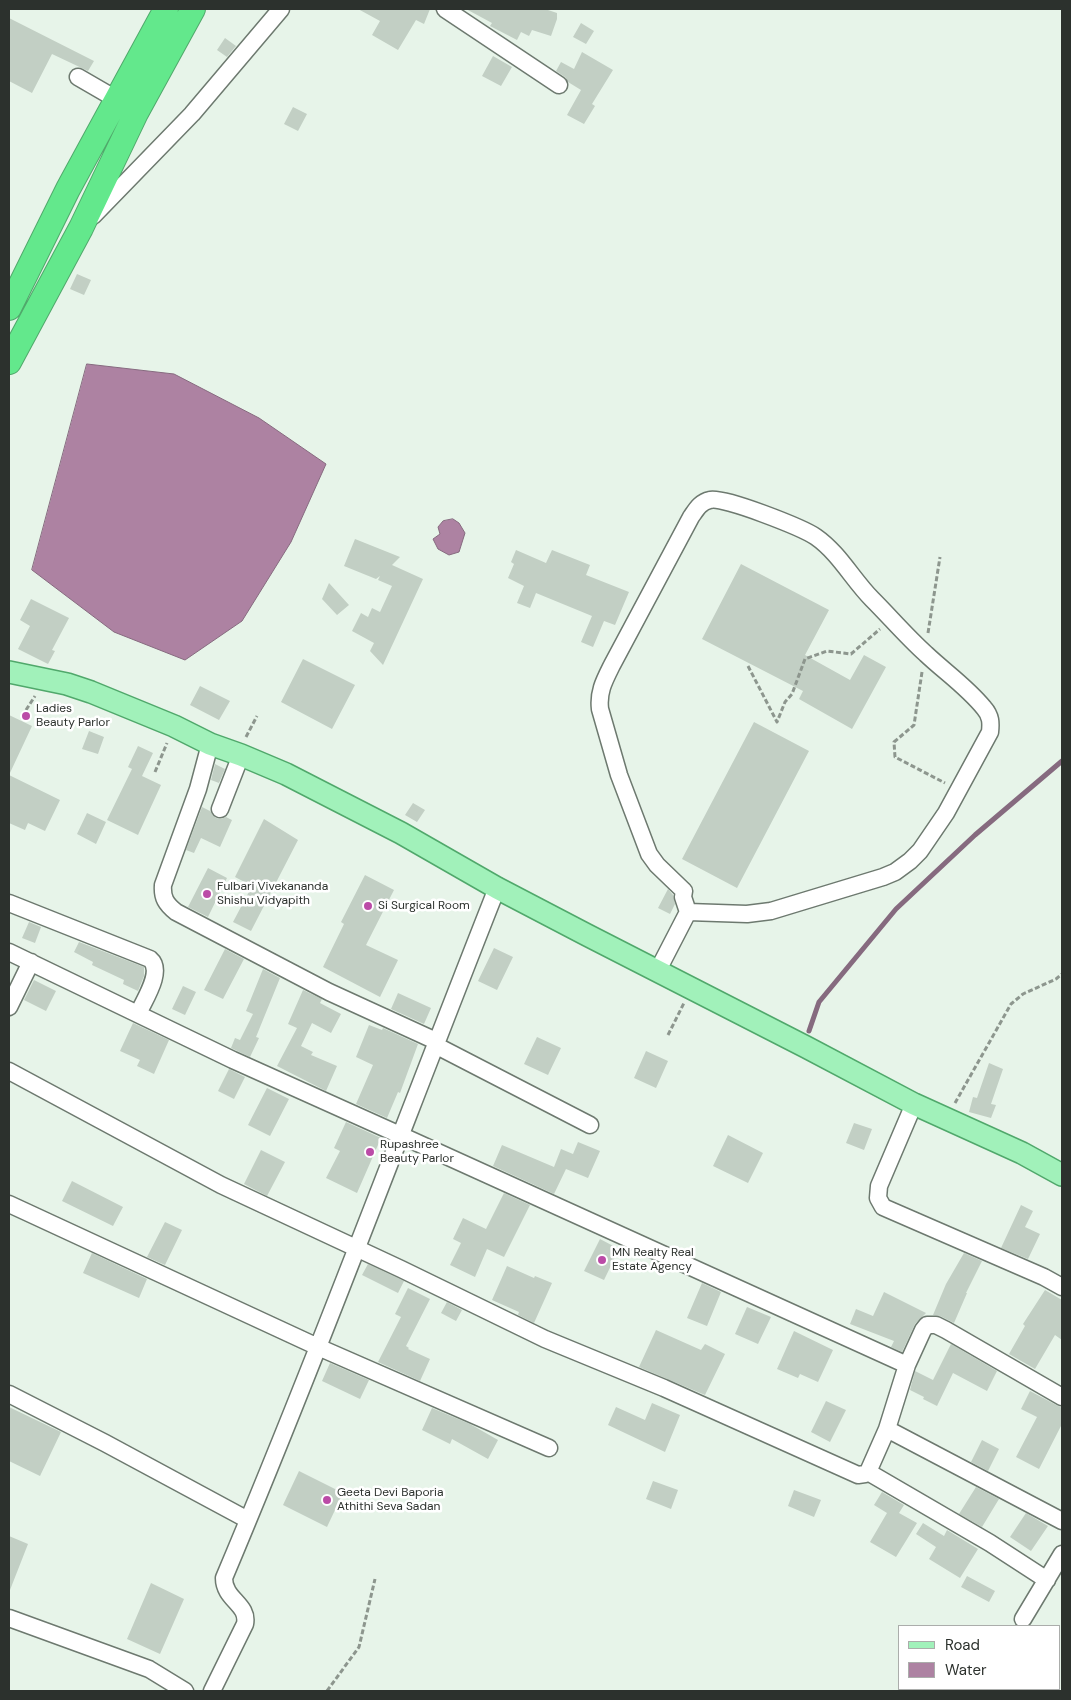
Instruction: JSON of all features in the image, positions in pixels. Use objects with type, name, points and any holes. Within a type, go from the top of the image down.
[{"type":"highway","points":[[9,308],[116,99],[166,9]]},
{"type":"highway","points":[[9,362],[81,228],[136,113],[193,9]]},
{"type":"main road","points":[[9,672],[67,684],[117,702],[174,726],[210,744],[286,774],[401,833],[497,888],[657,972],[914,1104],[1022,1153],[1062,1175]]},
{"type":"street","points":[[81,228],[192,114],[281,9]]},
{"type":"street","points":[[445,9],[558,85]]},
{"type":"street","points":[[78,77],[116,99]]},
{"type":"street","points":[[657,972],[688,912],[683,897],[684,891],[657,866],[649,854],[619,775],[600,710],[599,700],[603,683],[612,665],[698,507],[705,501],[712,499],[722,500],[812,534],[824,543],[891,618],[985,709],[992,722],[990,732],[946,813],[920,851],[903,867],[883,877],[771,911],[747,914],[688,912]]},
{"type":"street","points":[[210,744],[198,790],[163,885],[162,894],[166,903],[176,912],[329,992],[436,1043],[590,1126]]},
{"type":"street","points":[[220,809],[239,754]]},
{"type":"street","points":[[212,1691],[245,1624],[245,1612],[227,1593],[224,1578],[357,1249],[497,888]]},
{"type":"street","points":[[9,903],[150,959],[154,963],[156,971],[138,1014]]},
{"type":"street","points":[[9,952],[233,1060],[907,1366]]},
{"type":"street","points":[[9,1007],[31,962]]},
{"type":"street","points":[[9,1071],[221,1185],[545,1339],[664,1388],[858,1475],[868,1472],[887,1429],[907,1366],[926,1325],[936,1325],[1062,1397]]},
{"type":"street","points":[[914,1104],[879,1186],[878,1194],[883,1206],[1044,1277],[1062,1287]]},
{"type":"street","points":[[9,1204],[318,1347],[549,1448]]},
{"type":"street","points":[[9,1394],[106,1443],[248,1520]]},
{"type":"street","points":[[887,1429],[1062,1521]]},
{"type":"street","points":[[868,1472],[990,1543],[1047,1580]]},
{"type":"street","points":[[1023,1619],[1062,1554]]},
{"type":"street","points":[[9,1618],[149,1669],[185,1691]]},
{"type":"path","points":[[748,666],[777,722],[785,702],[792,694],[805,659],[827,651],[851,654],[891,618]]},
{"type":"path","points":[[239,754],[257,716]]},
{"type":"path","points":[[155,772],[174,726]]},
{"type":"path","points":[[895,757],[959,791]]},
{"type":"path","points":[[946,1119],[1011,1004],[1023,994],[1056,979],[1062,974]]},
{"type":"path","points":[[668,1035],[691,989]]},
{"type":"path","points":[[327,1691],[359,1647],[375,1579]]},
{"type":"water","points":[[87,364],[174,374],[259,418],[326,464],[291,542],[242,621],[185,660],[114,632],[32,570]]},
{"type":"water","points":[[453,519],[459,523],[465,533],[459,552],[449,555],[438,549],[433,539],[440,534],[438,527],[443,521]]},
{"type":"building","points":[[358,9],[430,9],[424,24],[416,20],[398,50],[372,35],[380,21]]},
{"type":"building","points":[[466,9],[545,9],[557,13],[557,19],[551,36],[532,30],[529,36],[521,32],[517,40],[490,26],[492,23]]},
{"type":"building","points":[[9,18],[94,61],[88,71],[52,54],[32,93],[9,81]]},
{"type":"building","points":[[581,23],[594,31],[586,44],[573,37]]},
{"type":"building","points":[[225,38],[236,46],[227,57],[217,50]]},
{"type":"building","points":[[582,52],[613,70],[592,104],[595,106],[584,124],[567,115],[581,90],[556,71],[561,62],[574,69]]},
{"type":"building","points":[[493,56],[512,67],[501,86],[482,76]]},
{"type":"building","points":[[293,107],[307,114],[298,131],[284,124]]},
{"type":"building","points":[[77,274],[91,280],[84,295],[70,289]]},
{"type":"building","points":[[355,539],[400,557],[392,565],[423,579],[383,665],[370,651],[374,643],[352,631],[361,613],[368,617],[372,608],[380,612],[392,586],[378,580],[380,576],[376,579],[344,566]]},
{"type":"building","points":[[516,550],[546,563],[552,550],[590,565],[586,575],[629,592],[615,625],[604,621],[593,647],[581,642],[592,616],[536,593],[530,608],[517,603],[524,586],[508,578],[514,564],[511,562]]},
{"type":"building","points":[[741,564],[829,610],[805,655],[850,680],[864,655],[886,667],[852,729],[799,699],[803,691],[702,639]]},
{"type":"building","points":[[329,583],[349,605],[337,615],[322,599]]},
{"type":"building","points":[[31,599],[69,618],[52,650],[55,651],[48,664],[18,649],[30,626],[20,620]]},
{"type":"building","points":[[303,659],[355,685],[332,729],[281,702]]},
{"type":"building","points":[[200,686],[230,701],[219,720],[190,705]]},
{"type":"building","points":[[9,715],[32,726],[9,775]]},
{"type":"building","points":[[754,722],[809,751],[737,888],[682,859]]},
{"type":"building","points":[[89,731],[104,737],[98,754],[82,749]]},
{"type":"building","points":[[138,746],[153,753],[142,776],[161,785],[138,835],[107,820],[132,769],[128,767]]},
{"type":"building","points":[[215,764],[225,769],[219,783],[211,780]]},
{"type":"building","points":[[9,775],[60,800],[45,831],[28,823],[25,830],[9,823]]},
{"type":"building","points":[[413,803],[425,810],[417,822],[405,815]]},
{"type":"building","points":[[202,807],[210,811],[216,818],[226,817],[232,820],[220,847],[201,838],[194,853],[186,850]]},
{"type":"building","points":[[87,813],[106,822],[96,844],[77,834]]},
{"type":"building","points":[[264,819],[298,840],[251,931],[233,922],[252,886],[235,877]]},
{"type":"building","name":"Fulbari Vivekananda Shishu Vidyapith","points":[[208,868],[227,878],[208,917],[188,907]]},
{"type":"building","points":[[365,875],[394,890],[366,945],[398,960],[380,997],[323,967],[344,924],[341,922]]},
{"type":"building","points":[[668,889],[673,895],[675,904],[670,914],[658,908]]},
{"type":"building","points":[[29,922],[41,927],[35,943],[22,938]]},
{"type":"building","points":[[79,942],[144,967],[144,976],[138,991],[123,984],[124,980],[92,965],[93,962],[74,952]]},
{"type":"building","points":[[494,948],[513,957],[497,990],[478,981]]},
{"type":"building","points":[[225,949],[244,959],[223,999],[204,990]]},
{"type":"building","points":[[263,969],[280,978],[256,1037],[259,1038],[250,1057],[231,1048],[235,1038],[240,1040],[253,1014],[246,1011]]},
{"type":"building","points":[[34,980],[56,991],[46,1011],[24,1000]]},
{"type":"building","points":[[183,986],[196,992],[185,1015],[172,1009]]},
{"type":"building","points":[[303,990],[322,999],[320,1003],[341,1014],[331,1033],[312,1023],[301,1046],[313,1052],[311,1055],[337,1066],[326,1091],[277,1066],[297,1028],[288,1024]]},
{"type":"building","points":[[398,993],[431,1008],[424,1024],[391,1009]]},
{"type":"building","points":[[133,1023],[169,1040],[154,1074],[137,1066],[140,1060],[120,1051]]},
{"type":"building","points":[[369,1025],[382,1030],[383,1028],[418,1044],[400,1093],[398,1092],[387,1118],[356,1104],[373,1065],[356,1057]]},
{"type":"building","points":[[537,1037],[561,1048],[548,1075],[524,1064]]},
{"type":"building","points":[[646,1051],[668,1061],[656,1088],[634,1078]]},
{"type":"building","points":[[989,1063],[1003,1069],[991,1104],[996,1105],[991,1118],[969,1112],[973,1097],[977,1098]]},
{"type":"building","points":[[229,1069],[245,1077],[234,1099],[218,1091]]},
{"type":"building","points":[[267,1088],[289,1099],[270,1136],[248,1125]]},
{"type":"building","points":[[346,1122],[381,1138],[357,1193],[326,1178],[340,1151],[334,1148]]},
{"type":"building","points":[[854,1123],[872,1129],[864,1150],[846,1143]]},
{"type":"building","points":[[728,1135],[763,1153],[748,1183],[713,1166]]},
{"type":"building","points":[[578,1142],[600,1151],[588,1178],[566,1169],[554,1194],[493,1166],[502,1145],[554,1167],[561,1149],[573,1154]]},
{"type":"building","points":[[261,1150],[285,1162],[267,1196],[244,1184]]},
{"type":"building","points":[[72,1181],[123,1207],[113,1226],[62,1201]]},
{"type":"building","points":[[504,1193],[530,1205],[504,1257],[487,1249],[475,1277],[450,1265],[461,1243],[453,1239],[463,1218],[486,1229]]},
{"type":"building","points":[[1021,1205],[1033,1211],[1025,1227],[1040,1234],[1028,1259],[1001,1248]]},
{"type":"building","points":[[165,1222],[182,1230],[165,1265],[147,1257]]},
{"type":"building","name":"MN Realty Real Estate Agency","points":[[600,1239],[619,1249],[604,1280],[584,1271]]},
{"type":"building","points":[[92,1253],[147,1279],[139,1298],[83,1273]]},
{"type":"building","points":[[964,1253],[982,1261],[954,1323],[940,1316],[933,1315],[946,1284]]},
{"type":"building","points":[[368,1264],[404,1281],[398,1293],[362,1275]]},
{"type":"building","points":[[507,1266],[534,1278],[535,1276],[552,1283],[534,1323],[518,1315],[519,1312],[492,1300]]},
{"type":"building","points":[[702,1283],[721,1292],[707,1326],[687,1318]]},
{"type":"building","points":[[408,1288],[430,1299],[406,1346],[408,1349],[430,1359],[420,1381],[378,1362],[401,1317],[395,1314]]},
{"type":"building","points":[[1045,1290],[1062,1300],[1062,1340],[1055,1335],[1035,1369],[1009,1354],[1025,1326],[1023,1324]]},
{"type":"building","points":[[884,1292],[926,1313],[915,1324],[902,1352],[891,1347],[894,1341],[850,1324],[856,1309],[873,1316]]},
{"type":"building","points":[[447,1302],[462,1310],[456,1321],[441,1313]]},
{"type":"building","points":[[747,1307],[771,1317],[758,1344],[735,1334]]},
{"type":"building","points":[[656,1330],[701,1350],[705,1344],[725,1354],[705,1395],[639,1367]]},
{"type":"building","points":[[794,1331],[833,1350],[818,1382],[800,1374],[798,1378],[777,1369]]},
{"type":"building","points":[[951,1344],[997,1371],[987,1391],[953,1373],[937,1406],[910,1390],[915,1371],[933,1380]]},
{"type":"building","points":[[330,1363],[369,1380],[360,1399],[322,1381]]},
{"type":"building","points":[[1030,1391],[1062,1408],[1062,1424],[1039,1469],[1016,1457],[1037,1417],[1021,1409]]},
{"type":"building","points":[[826,1401],[846,1410],[830,1442],[811,1432]]},
{"type":"building","points":[[652,1403],[680,1415],[665,1452],[608,1425],[616,1407],[645,1420]]},
{"type":"building","points":[[9,1407],[61,1432],[40,1476],[9,1461]]},
{"type":"building","points":[[432,1408],[470,1424],[498,1440],[488,1459],[452,1439],[450,1444],[422,1430]]},
{"type":"building","points":[[982,1440],[999,1449],[988,1471],[971,1462]]},
{"type":"building","points":[[299,1471],[343,1493],[327,1527],[283,1505]]},
{"type":"building","points":[[653,1481],[678,1490],[671,1509],[646,1499]]},
{"type":"building","points":[[976,1487],[999,1499],[982,1527],[959,1514]]},
{"type":"building","points":[[794,1490],[821,1500],[814,1517],[788,1506]]},
{"type":"building","points":[[882,1492],[904,1505],[899,1513],[917,1523],[896,1557],[870,1542],[887,1513],[874,1505]]},
{"type":"building","points":[[1026,1513],[1048,1526],[1031,1551],[1010,1537]]},
{"type":"building","points":[[923,1523],[944,1536],[947,1530],[978,1549],[960,1578],[929,1559],[936,1547],[916,1534]]},
{"type":"building","points":[[9,1536],[28,1544],[10,1590],[9,1590]]},
{"type":"building","points":[[967,1576],[995,1591],[989,1602],[961,1587]]},
{"type":"building","points":[[151,1583],[184,1599],[160,1654],[127,1639]]},
{"type":"waterway","points":[[809,1031],[819,1002],[896,909],[975,835],[1062,761]]},
{"type":"place","name":"Ladies Beauty Parlor","points":[[26,716]]},
{"type":"place","name":"Fulbari Vivekananda Shishu Vidyapith","points":[[207,894]]},
{"type":"place","name":"Si Surgical Room","points":[[368,906]]},
{"type":"place","name":"Rupashree Beauty Parlor","points":[[370,1152]]},
{"type":"place","name":"MN Realty Real Estate Agency","points":[[602,1260]]},
{"type":"place","name":"Geeta Devi Baporia Athithi Seva Sadan","points":[[327,1500]]}]
